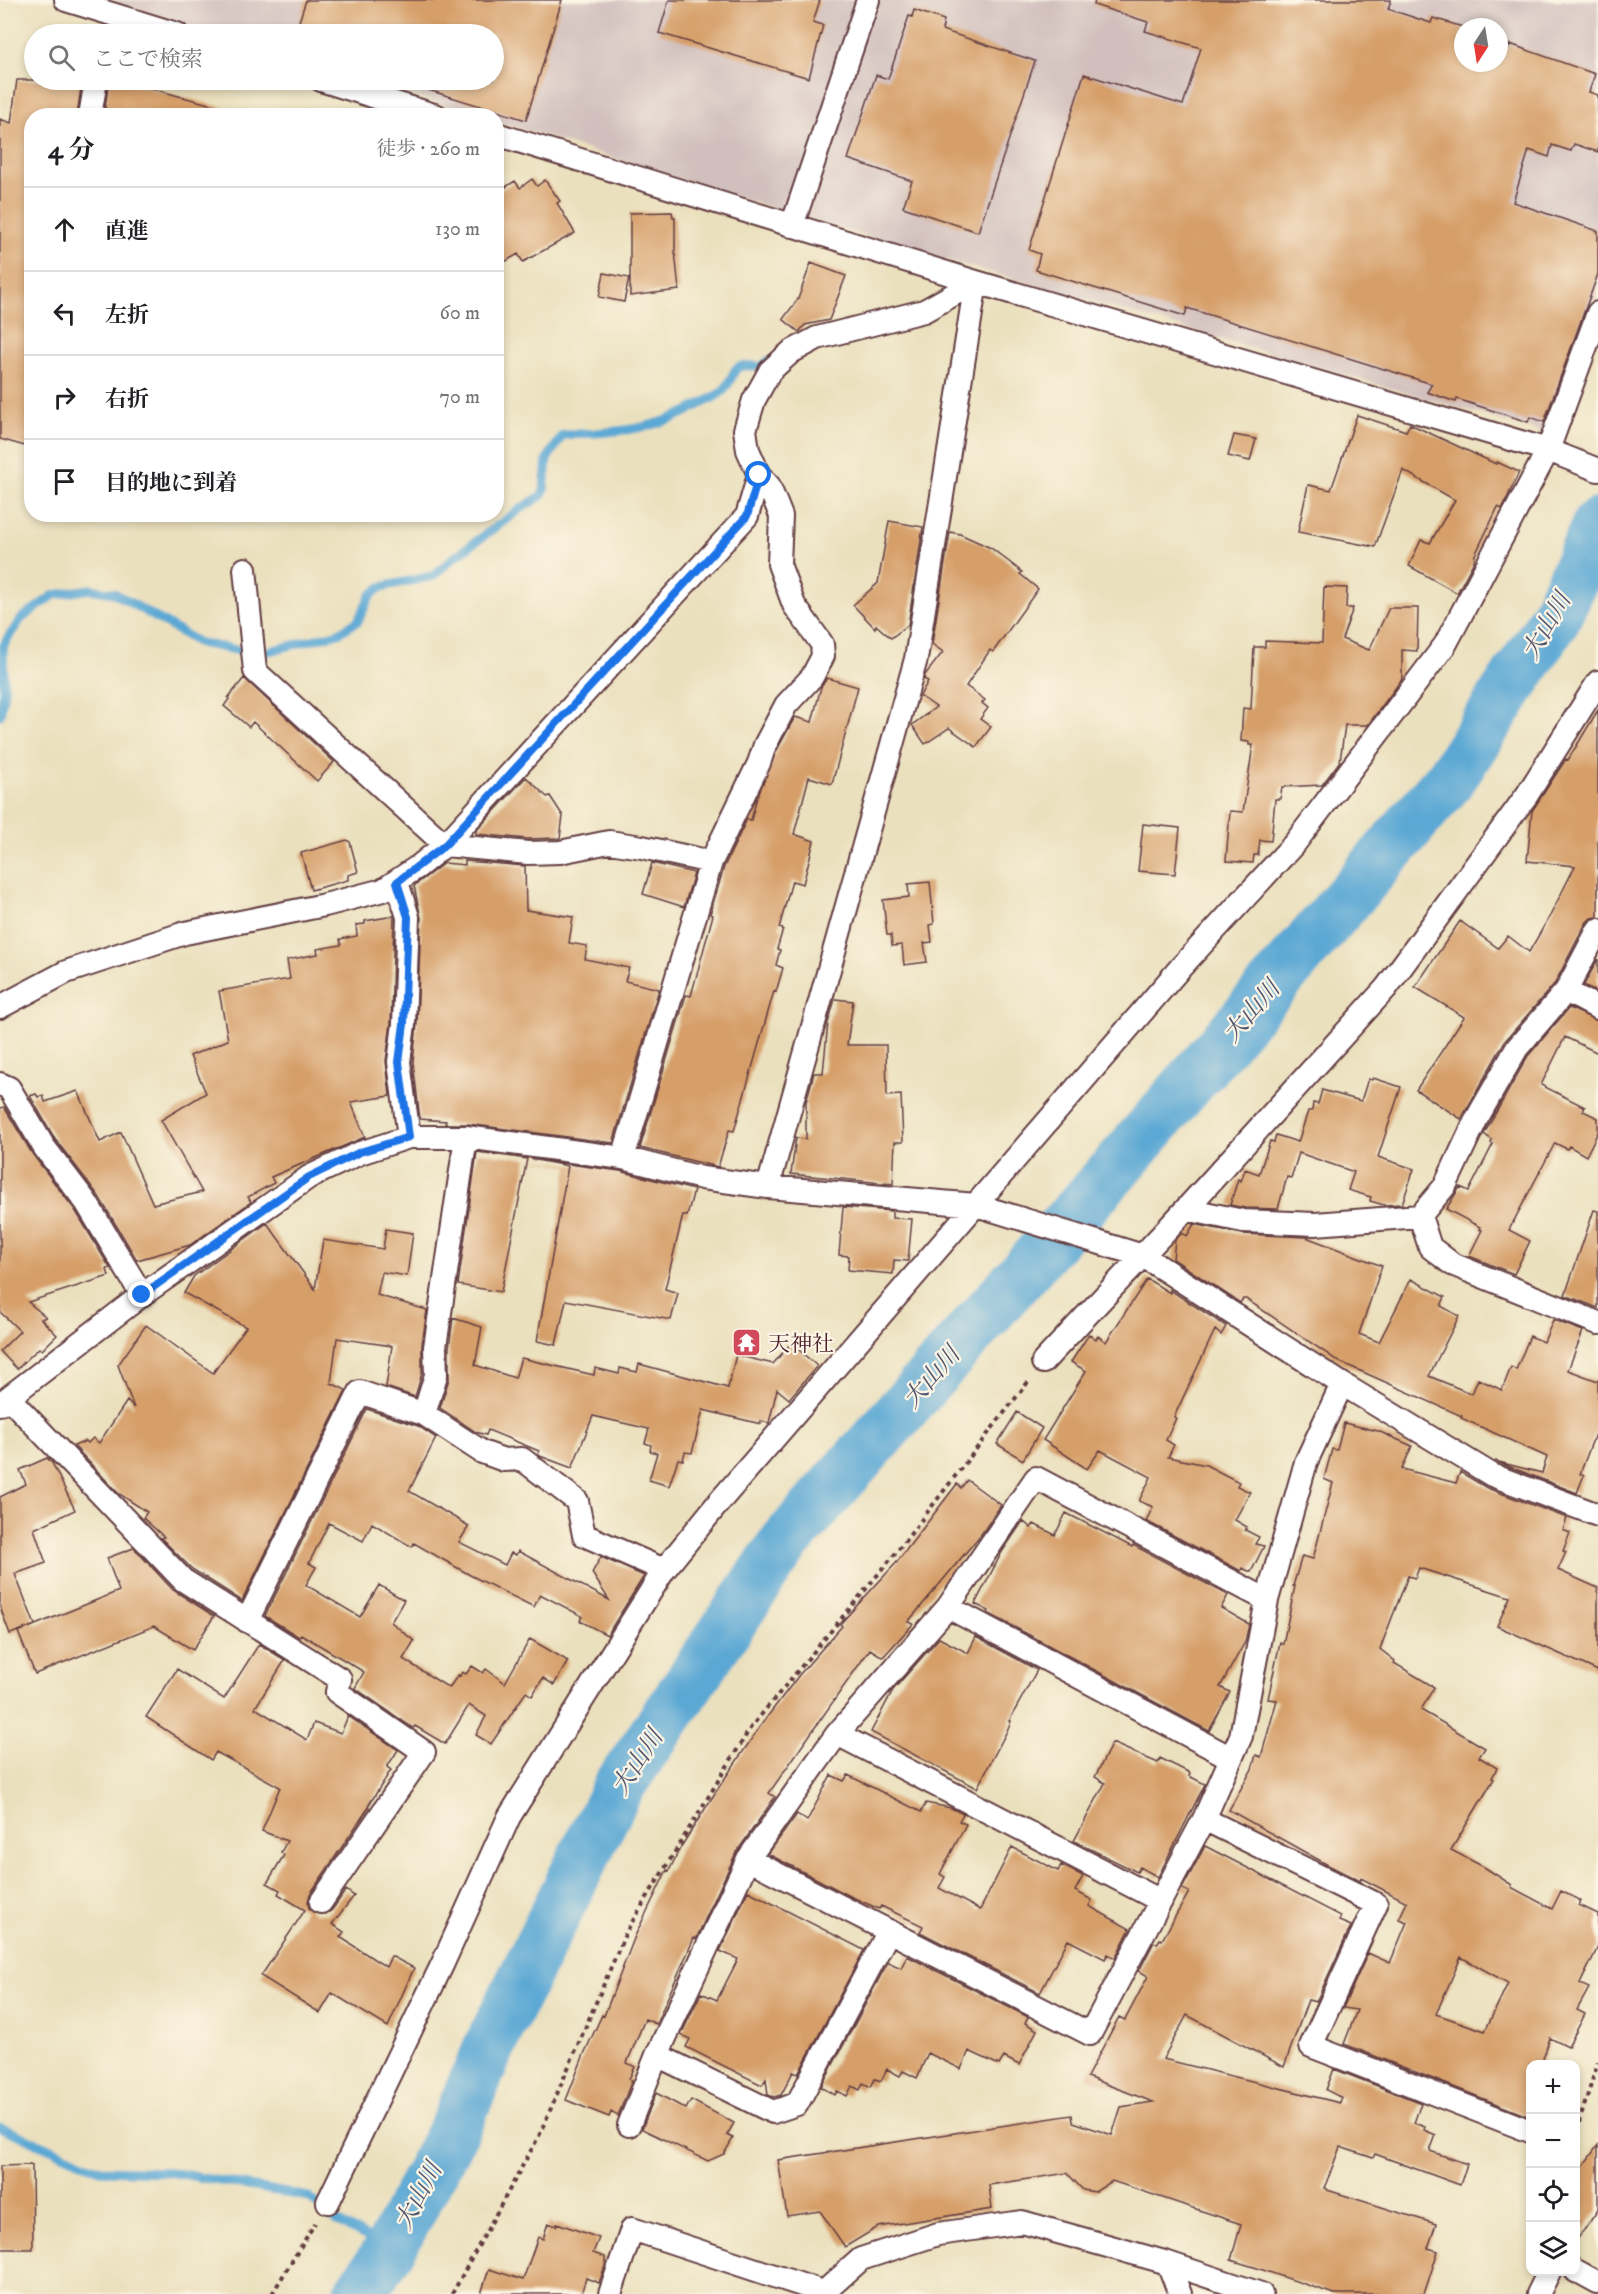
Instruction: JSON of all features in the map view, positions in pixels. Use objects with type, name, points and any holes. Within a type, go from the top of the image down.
[{"type":"street","points":[[66,0],[111,24]]},
{"type":"street","points":[[792,226],[868,0]]},
{"type":"street","points":[[91,108],[94,90]]},
{"type":"street","points":[[353,90],[411,108]]},
{"type":"street","points":[[504,136],[976,282],[1548,450],[1598,470]]},
{"type":"street","points":[[623,1158],[711,862],[786,705],[812,677],[823,656],[822,644],[794,605],[779,564],[781,516],[769,486],[759,475],[748,450],[745,429],[754,400],[770,371],[777,364],[791,352],[817,338],[924,311],[976,282]]},
{"type":"street","points":[[768,1187],[916,659],[976,282]]},
{"type":"street","points":[[328,2202],[443,1963],[509,1818],[664,1570],[735,1484],[1181,967],[1295,843],[1444,645],[1548,450],[1598,313]]},
{"type":"street","points":[[0,1007],[66,972],[185,933],[325,905],[383,890],[397,882],[445,845],[747,516],[759,475]]},
{"type":"street","points":[[245,570],[255,671],[445,845],[528,853],[560,852],[609,842],[711,862]]},
{"type":"street","points":[[1043,1362],[1186,1209],[1386,988],[1527,795],[1598,682]]},
{"type":"street","points":[[397,882],[408,917],[404,1024],[399,1062],[409,1137]]},
{"type":"street","points":[[1186,1209],[1243,1221],[1314,1224],[1420,1216],[1445,1186],[1476,1118],[1517,1048],[1566,991],[1598,930]]},
{"type":"street","points":[[1566,991],[1598,1008]]},
{"type":"street","points":[[0,1084],[9,1088],[44,1147],[86,1202],[142,1295]]},
{"type":"street","points":[[321,1902],[424,1752],[337,1692],[340,1679],[183,1581],[5,1401],[142,1295],[309,1177],[360,1152],[409,1137],[466,1137],[623,1158],[702,1178],[768,1187],[977,1205],[1142,1255],[1342,1384],[1492,1475],[1598,1515]]},
{"type":"street","points":[[424,1414],[436,1375],[435,1347],[466,1137]]},
{"type":"street","points":[[1420,1216],[1430,1247],[1452,1264],[1598,1323]]},
{"type":"street","points":[[748,1859],[1090,2034],[1204,1819],[1241,1736],[1267,1600],[1306,1462],[1342,1384]]},
{"type":"street","points":[[247,1621],[360,1392],[424,1414],[482,1452],[504,1460],[522,1459],[577,1501],[584,1535],[664,1570]]},
{"type":"street","points":[[629,2125],[657,2055],[748,1859],[837,1734],[948,1607],[1036,1478],[1267,1600]]},
{"type":"street","points":[[948,1607],[1231,1758]]},
{"type":"street","points":[[837,1734],[1161,1901]]},
{"type":"street","points":[[1204,1819],[1376,1904],[1311,2046],[1526,2129]]},
{"type":"street","points":[[657,2055],[773,2112],[797,2103],[889,1931]]},
{"type":"street","points":[[610,2294],[632,2229],[822,2293],[861,2259],[938,2234],[1022,2222],[1168,2263],[1261,2294]]},
{"type":"street","points":[[1168,2263],[1179,2294]]},
{"type":"street","points":[[1580,2274],[1598,2283]]},
{"type":"street","points":[[1538,2294],[1547,2276]]},
{"type":"path","points":[[452,2294],[540,2134],[626,1932],[752,1727],[895,1554],[1043,1362]]},
{"type":"path","points":[[1580,2117],[1598,2062]]},
{"type":"path","points":[[272,2294],[328,2202]]},
{"type":"shaded area","points":[[106,0],[1598,0],[1598,290],[1545,433],[817,222],[504,123],[504,108],[455,108],[395,90],[504,90],[504,24],[184,24]]},
{"type":"building","points":[[306,0],[562,0],[526,120],[504,113],[504,108],[487,108],[428,90],[504,90],[504,24],[298,24]]},
{"type":"building","points":[[669,0],[820,0],[813,22],[823,25],[809,78],[659,33]]},
{"type":"building","points":[[1095,0],[1391,0],[1388,9],[1431,23],[1433,18],[1454,24],[1454,72],[1508,72],[1508,47],[1510,44],[1595,74],[1589,92],[1598,95],[1598,152],[1574,144],[1571,151],[1552,145],[1549,157],[1529,150],[1513,202],[1598,231],[1598,274],[1544,422],[1530,417],[1528,422],[1457,399],[1456,402],[1427,392],[1432,384],[1187,308],[1185,316],[1036,270],[1040,254],[1029,250],[1084,74],[1183,105],[1201,48],[1145,31],[1148,22],[1094,5]]},
{"type":"building","points":[[914,10],[944,20],[942,30],[1035,61],[978,232],[903,207],[912,181],[848,159],[876,75],[888,79],[909,16],[912,17]]},
{"type":"building","points":[[17,80],[24,80],[24,90],[81,90],[78,108],[24,108],[24,446],[0,439],[0,119],[11,123]]},
{"type":"building","points":[[108,90],[156,90],[224,108],[105,108]]},
{"type":"building","points":[[532,179],[537,186],[545,180],[560,201],[557,203],[575,233],[523,262],[518,254],[504,262],[504,188],[515,181],[520,188]]},
{"type":"building","points":[[672,212],[675,217],[675,251],[679,290],[630,296],[630,213]]},
{"type":"building","points":[[811,263],[846,276],[829,320],[805,325],[799,332],[783,319],[798,299]]},
{"type":"building","points":[[604,273],[629,278],[624,302],[599,297]]},
{"type":"building","points":[[1357,415],[1406,431],[1410,424],[1496,464],[1497,462],[1519,472],[1502,509],[1498,507],[1457,593],[1409,566],[1421,540],[1430,543],[1455,500],[1403,470],[1375,547],[1298,532],[1308,485],[1331,490]]},
{"type":"building","points":[[1234,435],[1256,439],[1250,461],[1228,456]]},
{"type":"building","points":[[889,521],[923,527],[908,625],[891,638],[876,625],[875,628],[853,605],[878,583]]},
{"type":"building","points":[[950,532],[991,548],[1022,572],[1020,574],[1038,589],[993,652],[990,650],[966,686],[985,700],[982,703],[988,708],[980,719],[991,727],[976,747],[949,728],[925,744],[912,725],[936,707],[920,696],[928,681],[924,679],[925,675],[943,652],[932,644]]},
{"type":"building","points":[[1324,587],[1347,588],[1346,608],[1353,608],[1342,639],[1369,650],[1389,608],[1418,608],[1417,651],[1402,650],[1402,679],[1368,725],[1345,725],[1340,761],[1322,785],[1282,787],[1280,799],[1275,799],[1271,841],[1260,840],[1258,855],[1254,855],[1253,863],[1226,861],[1230,811],[1243,812],[1253,745],[1241,741],[1243,708],[1251,709],[1254,647],[1265,647],[1265,641],[1322,643]]},
{"type":"building","points":[[244,678],[334,762],[317,781],[253,722],[249,727],[224,706]]},
{"type":"building","points":[[827,678],[858,687],[832,784],[809,777],[794,834],[814,841],[803,884],[792,881],[779,928],[783,929],[777,949],[780,950],[776,965],[783,968],[776,992],[774,991],[734,1131],[729,1130],[718,1167],[640,1148],[686,995],[691,996],[713,915],[710,914],[724,867],[747,819],[751,820],[757,797],[777,750],[795,717],[812,722],[821,687]]},
{"type":"building","points":[[1598,710],[1598,917],[1591,918],[1586,923],[1555,983],[1505,1041],[1461,1119],[1416,1090],[1464,1017],[1415,987],[1460,921],[1498,948],[1508,936],[1529,952],[1575,866],[1527,861],[1532,811],[1566,759],[1568,760]]},
{"type":"building","points":[[526,777],[547,797],[550,796],[563,816],[560,838],[528,839],[476,834],[476,831]]},
{"type":"building","points":[[1143,824],[1180,828],[1175,874],[1138,871]]},
{"type":"building","points":[[347,840],[350,842],[358,872],[348,875],[348,880],[311,890],[301,853]]},
{"type":"building","points":[[465,861],[525,866],[526,910],[573,917],[569,943],[587,946],[585,959],[629,968],[625,981],[659,989],[613,1143],[468,1124],[445,1124],[446,1121],[420,1119],[413,1062],[417,1024],[421,918],[414,886],[444,863],[465,865]]},
{"type":"building","points":[[652,863],[694,873],[684,907],[643,894]]},
{"type":"building","points":[[930,882],[934,924],[930,925],[932,942],[924,943],[927,962],[904,965],[902,945],[892,946],[891,935],[887,935],[883,900],[909,897],[908,884]]},
{"type":"building","points":[[394,916],[391,1023],[386,1061],[390,1096],[351,1102],[365,1137],[271,1177],[274,1183],[248,1197],[251,1202],[190,1245],[137,1260],[98,1195],[55,1139],[30,1096],[43,1095],[45,1102],[78,1091],[100,1142],[121,1132],[153,1204],[202,1192],[161,1120],[206,1093],[190,1056],[228,1040],[219,991],[290,979],[287,960],[318,954],[317,949],[341,945],[340,939],[357,936],[356,925],[365,924],[365,921]]},
{"type":"building","points":[[1598,959],[1598,993],[1584,985]]},
{"type":"building","points":[[835,999],[853,1001],[847,1045],[886,1045],[887,1096],[901,1095],[903,1142],[895,1142],[893,1184],[791,1174],[796,1138],[806,1139],[806,1102],[814,1073],[823,1073],[828,1023]]},
{"type":"building","points":[[1569,1008],[1598,1021],[1598,1053],[1565,1037],[1541,1085],[1585,1107],[1583,1111],[1598,1118],[1598,1132],[1586,1156],[1569,1146],[1567,1149],[1555,1143],[1509,1230],[1530,1241],[1514,1274],[1469,1256],[1482,1230],[1446,1209],[1460,1187],[1469,1191],[1493,1144],[1492,1140],[1484,1134],[1528,1056]]},
{"type":"building","points":[[1373,1078],[1401,1087],[1378,1157],[1414,1169],[1402,1204],[1384,1205],[1370,1201],[1371,1197],[1348,1190],[1354,1172],[1299,1153],[1291,1178],[1287,1177],[1278,1209],[1230,1205],[1238,1179],[1241,1181],[1245,1169],[1259,1174],[1270,1141],[1274,1142],[1276,1135],[1298,1142],[1308,1111],[1312,1111],[1313,1103],[1318,1104],[1322,1090],[1361,1101],[1368,1079]]},
{"type":"building","points":[[4,1107],[33,1155],[75,1210],[110,1268],[107,1269],[109,1276],[28,1302],[46,1317],[41,1319],[57,1335],[17,1369],[0,1351],[20,1331],[0,1312],[0,1108]]},
{"type":"building","points":[[477,1152],[527,1159],[501,1292],[458,1285]]},
{"type":"building","points":[[531,1159],[620,1171],[694,1190],[687,1216],[683,1215],[665,1289],[678,1293],[671,1320],[566,1300],[556,1345],[537,1341],[568,1166]]},
{"type":"building","points":[[843,1207],[892,1211],[892,1218],[912,1219],[908,1261],[894,1260],[893,1274],[848,1270],[849,1256],[839,1255]]},
{"type":"building","points":[[1594,1210],[1598,1211],[1598,1308],[1565,1295]]},
{"type":"building","points":[[267,1223],[315,1289],[323,1240],[383,1249],[386,1229],[413,1233],[407,1276],[382,1272],[377,1295],[427,1310],[422,1345],[422,1373],[415,1397],[386,1387],[392,1346],[337,1338],[331,1383],[346,1390],[242,1601],[192,1569],[161,1538],[164,1537],[143,1518],[147,1512],[118,1493],[74,1446],[86,1441],[88,1443],[93,1438],[99,1443],[127,1401],[134,1408],[118,1365],[146,1325],[213,1373],[246,1327],[184,1293],[194,1276]]},
{"type":"building","points":[[1194,1224],[1242,1234],[1306,1237],[1382,1266],[1359,1334],[1379,1342],[1411,1279],[1445,1297],[1441,1306],[1459,1316],[1429,1376],[1472,1394],[1478,1379],[1502,1390],[1511,1367],[1516,1370],[1530,1336],[1544,1342],[1553,1320],[1583,1331],[1568,1370],[1598,1381],[1598,1426],[1580,1474],[1584,1475],[1577,1493],[1495,1461],[1542,1473],[1547,1457],[1338,1361],[1246,1299],[1240,1303],[1173,1259],[1175,1240],[1182,1233],[1187,1236]]},
{"type":"building","points":[[1147,1279],[1170,1293],[1170,1290],[1226,1326],[1221,1335],[1215,1330],[1174,1417],[1176,1418],[1166,1440],[1174,1445],[1168,1457],[1206,1465],[1239,1482],[1237,1486],[1250,1492],[1235,1520],[1247,1527],[1245,1530],[1259,1537],[1255,1544],[1264,1546],[1251,1572],[1242,1568],[1241,1571],[1146,1521],[1153,1507],[1139,1501],[1151,1477],[1100,1450],[1087,1469],[1043,1440],[1086,1371],[1071,1362],[1089,1334],[1096,1339],[1098,1336],[1106,1342]]},
{"type":"building","points":[[453,1318],[482,1327],[475,1365],[515,1378],[521,1358],[594,1375],[595,1368],[619,1374],[620,1368],[637,1372],[639,1364],[728,1388],[736,1355],[773,1364],[791,1343],[817,1366],[789,1399],[777,1389],[769,1423],[761,1421],[761,1424],[703,1410],[692,1453],[685,1452],[683,1460],[678,1459],[669,1486],[649,1480],[657,1453],[650,1451],[651,1445],[645,1443],[649,1429],[593,1416],[572,1468],[540,1456],[539,1451],[488,1430],[486,1435],[476,1432],[440,1408],[449,1379],[449,1348]]},
{"type":"building","points":[[367,1409],[418,1426],[436,1438],[409,1491],[469,1526],[459,1542],[505,1565],[511,1553],[516,1555],[518,1551],[609,1600],[592,1573],[601,1557],[644,1576],[607,1635],[580,1621],[582,1616],[540,1594],[534,1607],[470,1575],[414,1543],[412,1547],[372,1523],[363,1541],[329,1523],[309,1563],[316,1567],[306,1585],[360,1617],[379,1585],[404,1600],[391,1622],[414,1641],[403,1659],[449,1688],[458,1675],[460,1676],[462,1672],[466,1674],[472,1666],[483,1673],[486,1669],[505,1683],[530,1639],[568,1661],[554,1685],[543,1678],[532,1696],[526,1692],[491,1744],[476,1735],[486,1716],[469,1705],[445,1744],[415,1726],[413,1728],[355,1688],[364,1672],[301,1634],[299,1637],[265,1616]]},
{"type":"building","points":[[1017,1412],[1042,1428],[1023,1460],[997,1444]]},
{"type":"building","points":[[1344,1423],[1378,1431],[1412,1446],[1402,1469],[1456,1483],[1460,1472],[1487,1488],[1567,1518],[1563,1530],[1570,1533],[1563,1551],[1566,1552],[1558,1570],[1598,1588],[1598,1671],[1497,1626],[1510,1597],[1419,1568],[1415,1578],[1408,1576],[1380,1649],[1395,1661],[1394,1663],[1434,1687],[1421,1710],[1485,1748],[1479,1757],[1497,1768],[1492,1778],[1494,1779],[1451,1850],[1484,1867],[1512,1885],[1511,1887],[1552,1909],[1561,1891],[1581,1901],[1579,1905],[1598,1914],[1598,1947],[1580,1984],[1589,1988],[1577,2010],[1585,2014],[1568,2047],[1550,2038],[1542,2060],[1526,2060],[1526,2115],[1344,2044],[1357,2010],[1343,2008],[1368,1953],[1390,1963],[1407,1922],[1399,1919],[1407,1902],[1361,1878],[1360,1881],[1328,1865],[1229,1810],[1252,1769],[1256,1755],[1261,1757],[1277,1700],[1268,1699],[1280,1642],[1283,1644],[1295,1586],[1293,1586],[1302,1556],[1313,1559],[1333,1483],[1324,1479],[1332,1449],[1337,1450]],"holes":[[[1461,1957],[1508,1983],[1485,2031],[1436,2014]]]},
{"type":"building","points":[[47,1458],[52,1463],[75,1510],[34,1529],[46,1563],[15,1574],[35,1625],[10,1634],[0,1607],[0,1497],[26,1484],[20,1470]]},
{"type":"building","points":[[967,1480],[1001,1505],[982,1533],[908,1622],[913,1624],[883,1657],[870,1649],[769,1793],[775,1797],[736,1853],[696,1939],[694,1938],[656,2024],[645,2019],[627,2063],[635,2067],[618,2116],[611,2112],[609,2117],[566,2100],[584,2054],[602,2015],[604,2016],[635,1936],[667,1870],[669,1871],[679,1850],[715,1793],[761,1725],[799,1675],[842,1626],[840,1624],[897,1562],[957,1484],[961,1488]]},
{"type":"building","points":[[1066,1513],[1228,1595],[1221,1608],[1249,1624],[1245,1642],[1220,1687],[1230,1692],[1209,1731],[975,1604],[1002,1552],[1023,1521],[1031,1528],[1034,1524],[1055,1535]]},
{"type":"building","points":[[134,1548],[173,1590],[214,1616],[193,1650],[154,1626],[35,1674],[18,1632],[119,1591],[107,1558]]},
{"type":"building","points":[[976,1637],[1037,1670],[1009,1721],[1011,1721],[1007,1731],[977,1788],[871,1732],[893,1690],[939,1638],[968,1653]]},
{"type":"building","points":[[259,1644],[285,1660],[255,1708],[307,1740],[314,1723],[341,1733],[348,1716],[398,1750],[387,1767],[391,1770],[369,1807],[310,1894],[308,1902],[309,1908],[314,1913],[326,1914],[332,1910],[346,1890],[354,1896],[332,1924],[344,1932],[340,1937],[386,1967],[391,1956],[414,1968],[388,2027],[332,1993],[320,2013],[261,1976],[305,1910],[278,1894],[280,1890],[267,1883],[284,1855],[281,1852],[287,1841],[262,1831],[280,1787],[216,1752],[211,1760],[146,1717],[177,1669],[224,1699]]},
{"type":"building","points":[[1112,1743],[1158,1763],[1160,1758],[1190,1773],[1189,1776],[1205,1784],[1158,1877],[1140,1867],[1137,1872],[1074,1841],[1105,1783],[1095,1777]]},
{"type":"building","points":[[831,1775],[844,1781],[848,1775],[921,1812],[926,1803],[951,1808],[963,1814],[959,1821],[966,1824],[940,1874],[945,1877],[939,1888],[980,1910],[1012,1847],[1058,1871],[1061,1865],[1083,1876],[1075,1891],[1092,1900],[1089,1906],[1130,1929],[1115,1958],[1108,1954],[1105,1959],[1068,1940],[1040,1993],[920,1932],[923,1926],[881,1906],[879,1909],[852,1897],[768,1854],[797,1814],[807,1821]]},
{"type":"building","points":[[1205,1846],[1341,1916],[1339,1921],[1351,1926],[1316,2002],[1308,2000],[1284,2067],[1187,2015],[1163,2059],[1340,2103],[1342,2098],[1326,2090],[1334,2069],[1421,2103],[1414,2123],[1436,2135],[1430,2151],[1467,2164],[1460,2185],[1375,2154],[1373,2158],[1340,2147],[1324,2189],[1436,2224],[1428,2248],[1438,2251],[1424,2294],[1334,2294],[1231,2260],[1241,2224],[1112,2181],[1095,2192],[1083,2190],[1067,2173],[989,2185],[992,2209],[878,2227],[845,2247],[820,2211],[787,2216],[778,2160],[1072,2115],[1073,2122],[1112,2135],[1121,2107],[1153,2102],[1087,2077],[1119,2017],[1125,2020],[1148,1976],[1139,1971],[1154,1942],[1157,1944],[1160,1939],[1162,1940],[1189,1892],[1182,1889]]},
{"type":"building","points":[[748,1891],[864,1950],[798,2074],[793,2072],[781,2095],[774,2097],[768,2095],[766,2079],[762,2085],[686,2047],[690,2039],[681,2035],[701,1993],[717,2000],[738,1959],[720,1951]]},
{"type":"building","points":[[907,1956],[1028,2017],[1025,2023],[1037,2030],[1019,2065],[1004,2057],[999,2065],[969,2051],[961,2069],[928,2053],[917,2078],[903,2071],[900,2076],[887,2069],[881,2081],[875,2079],[871,2087],[863,2083],[860,2090],[852,2086],[847,2096],[837,2091],[835,2095],[821,2087],[888,1962],[901,1968]]},
{"type":"building","points":[[656,2093],[686,2109],[691,2100],[734,2123],[727,2135],[733,2138],[724,2154],[708,2161],[642,2129]]},
{"type":"building","points":[[1598,2145],[1598,2210],[1580,2236],[1580,2222],[1580,2170]]},
{"type":"building","points":[[32,2165],[33,2249],[0,2249],[0,2166]]},
{"type":"building","points":[[548,2223],[556,2226],[557,2223],[599,2238],[593,2253],[605,2257],[605,2266],[599,2283],[586,2278],[581,2294],[481,2294],[489,2269],[523,2280],[538,2237],[543,2239]]},
{"type":"waterway","points":[[504,521],[541,496],[544,491],[547,459],[563,435],[628,430],[675,417],[723,391],[738,367],[761,367],[768,361]]},
{"type":"waterway","points":[[0,715],[4,692],[3,647],[22,618],[54,595],[90,589],[114,593],[199,643],[258,654],[339,633],[358,621],[370,596],[381,587],[433,576],[503,522]]},
{"type":"waterway","name":"大山川","points":[[359,2294],[390,2249],[454,2129],[493,2039],[619,1786],[786,1541],[1130,1152],[1451,778],[1555,618],[1598,524]]},
{"type":"waterway","points":[[0,2127],[100,2170],[170,2172],[309,2197],[338,2222],[390,2249]]},
{"type":"place","name":"天神社","points":[[747,1343]]},
{"type":"route","points":[[142,1295],[309,1177],[360,1152],[409,1137],[399,1062],[404,1024],[408,917],[397,882],[445,845],[747,516],[759,475]]}]
